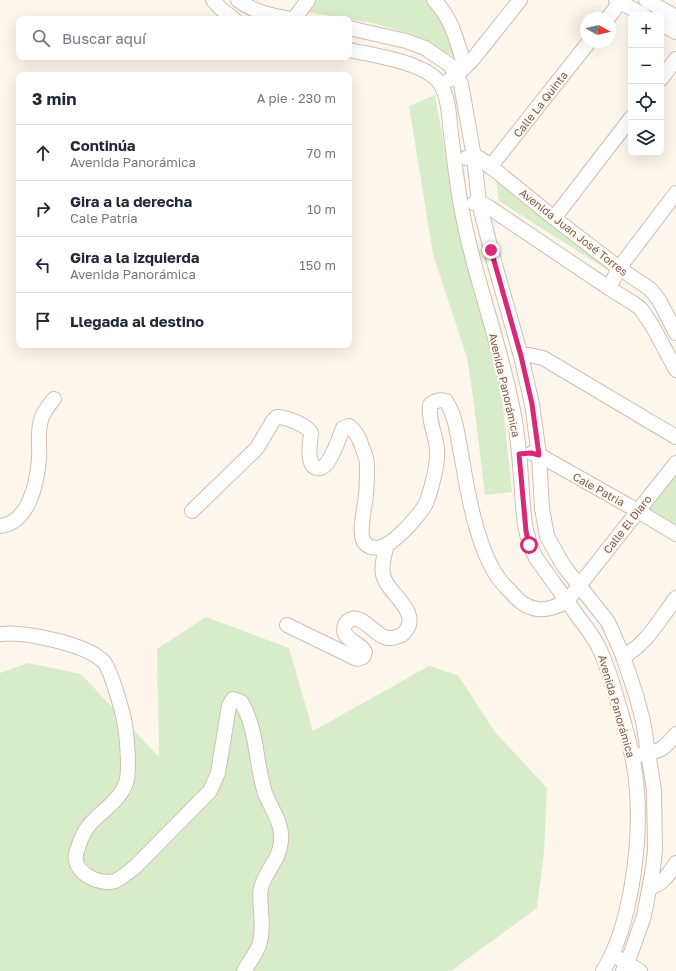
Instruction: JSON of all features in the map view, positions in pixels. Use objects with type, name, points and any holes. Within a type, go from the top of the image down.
[{"type":"street","points":[[214,0],[220,9],[230,16]]},
{"type":"street","points":[[238,0],[257,11],[274,16]]},
{"type":"street","points":[[296,16],[308,0]]},
{"type":"street","name":"Avenida Panorámica","points":[[434,0],[443,10],[450,23],[461,71],[461,84],[474,157],[480,203],[495,265],[521,356],[532,404],[539,455],[542,508],[547,536],[563,565],[608,622],[623,656],[643,721],[654,790],[655,850],[644,916],[625,967]]},
{"type":"street","points":[[352,51],[404,62],[428,73],[438,80],[441,85],[461,71],[473,59],[520,0]]},
{"type":"street","points":[[646,0],[676,17]]},
{"type":"street","points":[[612,12],[618,1],[638,12]]},
{"type":"street","points":[[664,26],[676,32]]},
{"type":"street","points":[[352,29],[406,41],[425,48],[461,71]]},
{"type":"street","name":"Calle La Quinta","points":[[490,167],[584,48]]},
{"type":"street","points":[[664,75],[676,59]]},
{"type":"street","name":"Avenida Panorámica","points":[[441,85],[446,98],[460,201],[473,258],[499,352],[514,416],[526,531],[529,545],[536,558],[600,649],[612,684],[632,757],[637,791],[635,864],[624,919],[612,954],[603,971]]},
{"type":"street","points":[[554,218],[629,120]]},
{"type":"street","points":[[454,159],[474,157]]},
{"type":"street","name":"Avenida Juan José Torres","points":[[474,157],[479,158],[619,268],[650,289],[660,300],[675,327]]},
{"type":"street","points":[[609,288],[619,268],[676,193]]},
{"type":"street","name":"Avenida Juan José Torres","points":[[460,201],[480,203],[490,208],[641,309],[659,335],[676,370]]},
{"type":"street","points":[[659,335],[675,327]]},
{"type":"street","points":[[521,356],[529,355],[542,358],[676,437]]},
{"type":"street","points":[[0,526],[15,520],[25,510],[31,497],[39,458],[38,436],[41,418],[54,399]]},
{"type":"street","points":[[192,511],[257,448],[272,421],[277,417],[288,419],[306,427],[309,430],[311,433],[309,458],[314,468],[319,469],[329,460],[343,428],[349,426],[360,442],[367,462],[366,494],[361,532],[363,541],[372,548],[381,548],[395,540],[419,513],[426,502],[437,457],[437,448],[429,416],[430,405],[435,401],[442,400],[446,401],[454,417],[465,476],[481,542],[497,576],[518,601],[527,607],[535,609],[550,608],[559,606],[567,601]]},
{"type":"street","name":"Cale Patria","points":[[519,454],[531,453],[539,455],[676,534]]},
{"type":"street","name":"Calle El Diaro","points":[[567,601],[676,463]]},
{"type":"street","points":[[287,625],[357,659],[363,657],[365,652],[363,647],[349,638],[345,633],[344,630],[346,623],[351,619],[355,618],[361,621],[383,637],[392,639],[401,636],[409,624],[409,615],[407,610],[390,589],[383,575],[382,564],[386,548],[385,546]]},
{"type":"street","points":[[623,656],[631,652],[642,643],[676,598]]},
{"type":"street","points":[[0,634],[9,633],[50,639],[78,647],[95,655],[104,662],[110,674],[125,725],[128,773],[125,784],[115,800],[89,825],[81,837],[76,856],[76,863],[80,869],[97,880],[114,881],[122,878],[135,867],[210,791],[218,773],[229,706],[233,699],[241,702],[252,727],[265,792],[281,827],[282,841],[272,868],[264,878],[260,889],[262,913],[260,942],[258,949],[244,971]]},
{"type":"street","points":[[632,757],[656,753],[662,750],[676,734]]},
{"type":"street","points":[[650,887],[656,886],[663,881],[676,863]]},
{"type":"street","points":[[612,954],[625,967],[640,971]]},
{"type":"green space","points":[[314,0],[426,0],[445,26],[451,41],[454,57],[417,36],[376,24],[352,20],[352,16],[330,16],[307,12]]},
{"type":"green space","points":[[435,95],[458,225],[499,368],[512,492],[485,495],[467,358],[433,254],[409,106]]},
{"type":"green space","points":[[495,172],[615,266],[612,273],[499,201]]},
{"type":"green space","points":[[676,470],[676,525],[647,508]]},
{"type":"green space","points":[[206,617],[289,648],[313,731],[429,666],[458,675],[495,732],[547,788],[544,852],[537,908],[451,971],[0,971],[0,673],[28,663],[81,674],[159,757],[157,649]]},
{"type":"route","points":[[491,250],[521,356],[532,404],[537,435],[539,455],[531,453],[519,454],[526,531],[529,545]]}]
